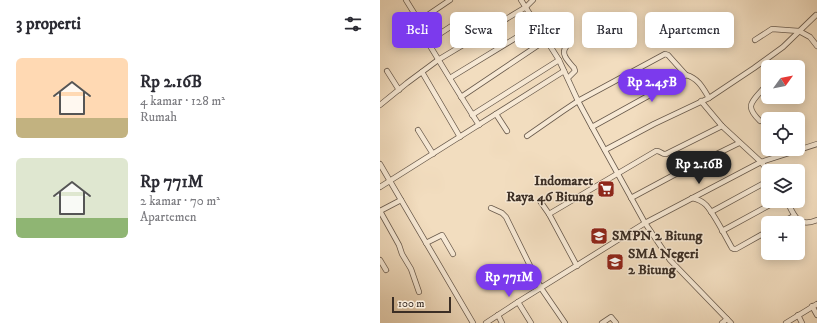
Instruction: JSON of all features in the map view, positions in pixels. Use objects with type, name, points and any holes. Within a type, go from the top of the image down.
[{"type":"street","points":[[406,0],[413,12]]},
{"type":"street","points":[[432,12],[450,0]]},
{"type":"street","points":[[521,0],[529,12]]},
{"type":"street","points":[[380,105],[438,60],[526,7],[533,0]]},
{"type":"street","points":[[766,60],[783,47],[816,15]]},
{"type":"street","points":[[755,40],[772,29],[798,31],[810,37],[817,46]]},
{"type":"street","points":[[450,78],[515,38]]},
{"type":"street","points":[[431,48],[479,125]]},
{"type":"street","points":[[461,97],[534,48]]},
{"type":"street","points":[[551,48],[559,60],[578,101],[617,174],[645,223],[670,260],[729,321],[722,323]]},
{"type":"street","points":[[565,48],[564,53],[574,68],[574,71],[568,78]]},
{"type":"street","points":[[527,136],[578,101],[665,54],[668,55],[686,74],[698,82],[709,98]]},
{"type":"street","points":[[472,115],[559,60]]},
{"type":"street","points":[[605,150],[654,124],[709,98],[761,63]]},
{"type":"street","points":[[387,71],[399,90]]},
{"type":"street","points":[[380,187],[564,71]]},
{"type":"street","points":[[422,72],[460,137]]},
{"type":"street","points":[[592,127],[686,74]]},
{"type":"street","points":[[760,121],[751,107],[753,100],[761,91]]},
{"type":"street","points":[[701,102],[722,126],[761,162]]},
{"type":"street","points":[[496,114],[507,131]]},
{"type":"street","points":[[549,214],[656,151],[666,154],[722,126]]},
{"type":"street","points":[[418,130],[433,154]]},
{"type":"street","points":[[631,198],[739,143]]},
{"type":"street","points":[[486,323],[645,223],[761,162],[817,144]]},
{"type":"street","points":[[380,164],[473,323]]},
{"type":"street","points":[[711,212],[761,185]]},
{"type":"street","points":[[692,198],[705,204],[732,248],[736,249],[761,235]]},
{"type":"street","points":[[401,200],[380,211],[411,269],[419,292]]},
{"type":"street","points":[[540,201],[549,214],[577,266]]},
{"type":"street","points":[[491,208],[500,211],[505,215],[541,288],[566,323]]},
{"type":"street","points":[[722,231],[764,208]]},
{"type":"street","points":[[790,208],[794,216]]},
{"type":"street","points":[[805,223],[817,220]]},
{"type":"street","points":[[426,243],[442,235],[453,254]]},
{"type":"street","points":[[380,260],[386,270]]},
{"type":"street","points":[[518,302],[531,323]]},
{"type":"street","points":[[786,323],[817,304]]},
{"type":"street","points":[[812,306],[817,315]]},
{"type":"street","points":[[498,315],[502,323]]},
{"type":"street","points":[[798,315],[802,323]]},
{"type":"street","points":[[602,323],[611,317],[616,323]]},
{"type":"place","name":"Indomaret Raya 46 Bitung","points":[[606,189]]},
{"type":"place","name":"SMPN 2 Bitung","points":[[599,236]]},
{"type":"place","name":"SMA Negeri 2 Bitung","points":[[615,262]]}]
